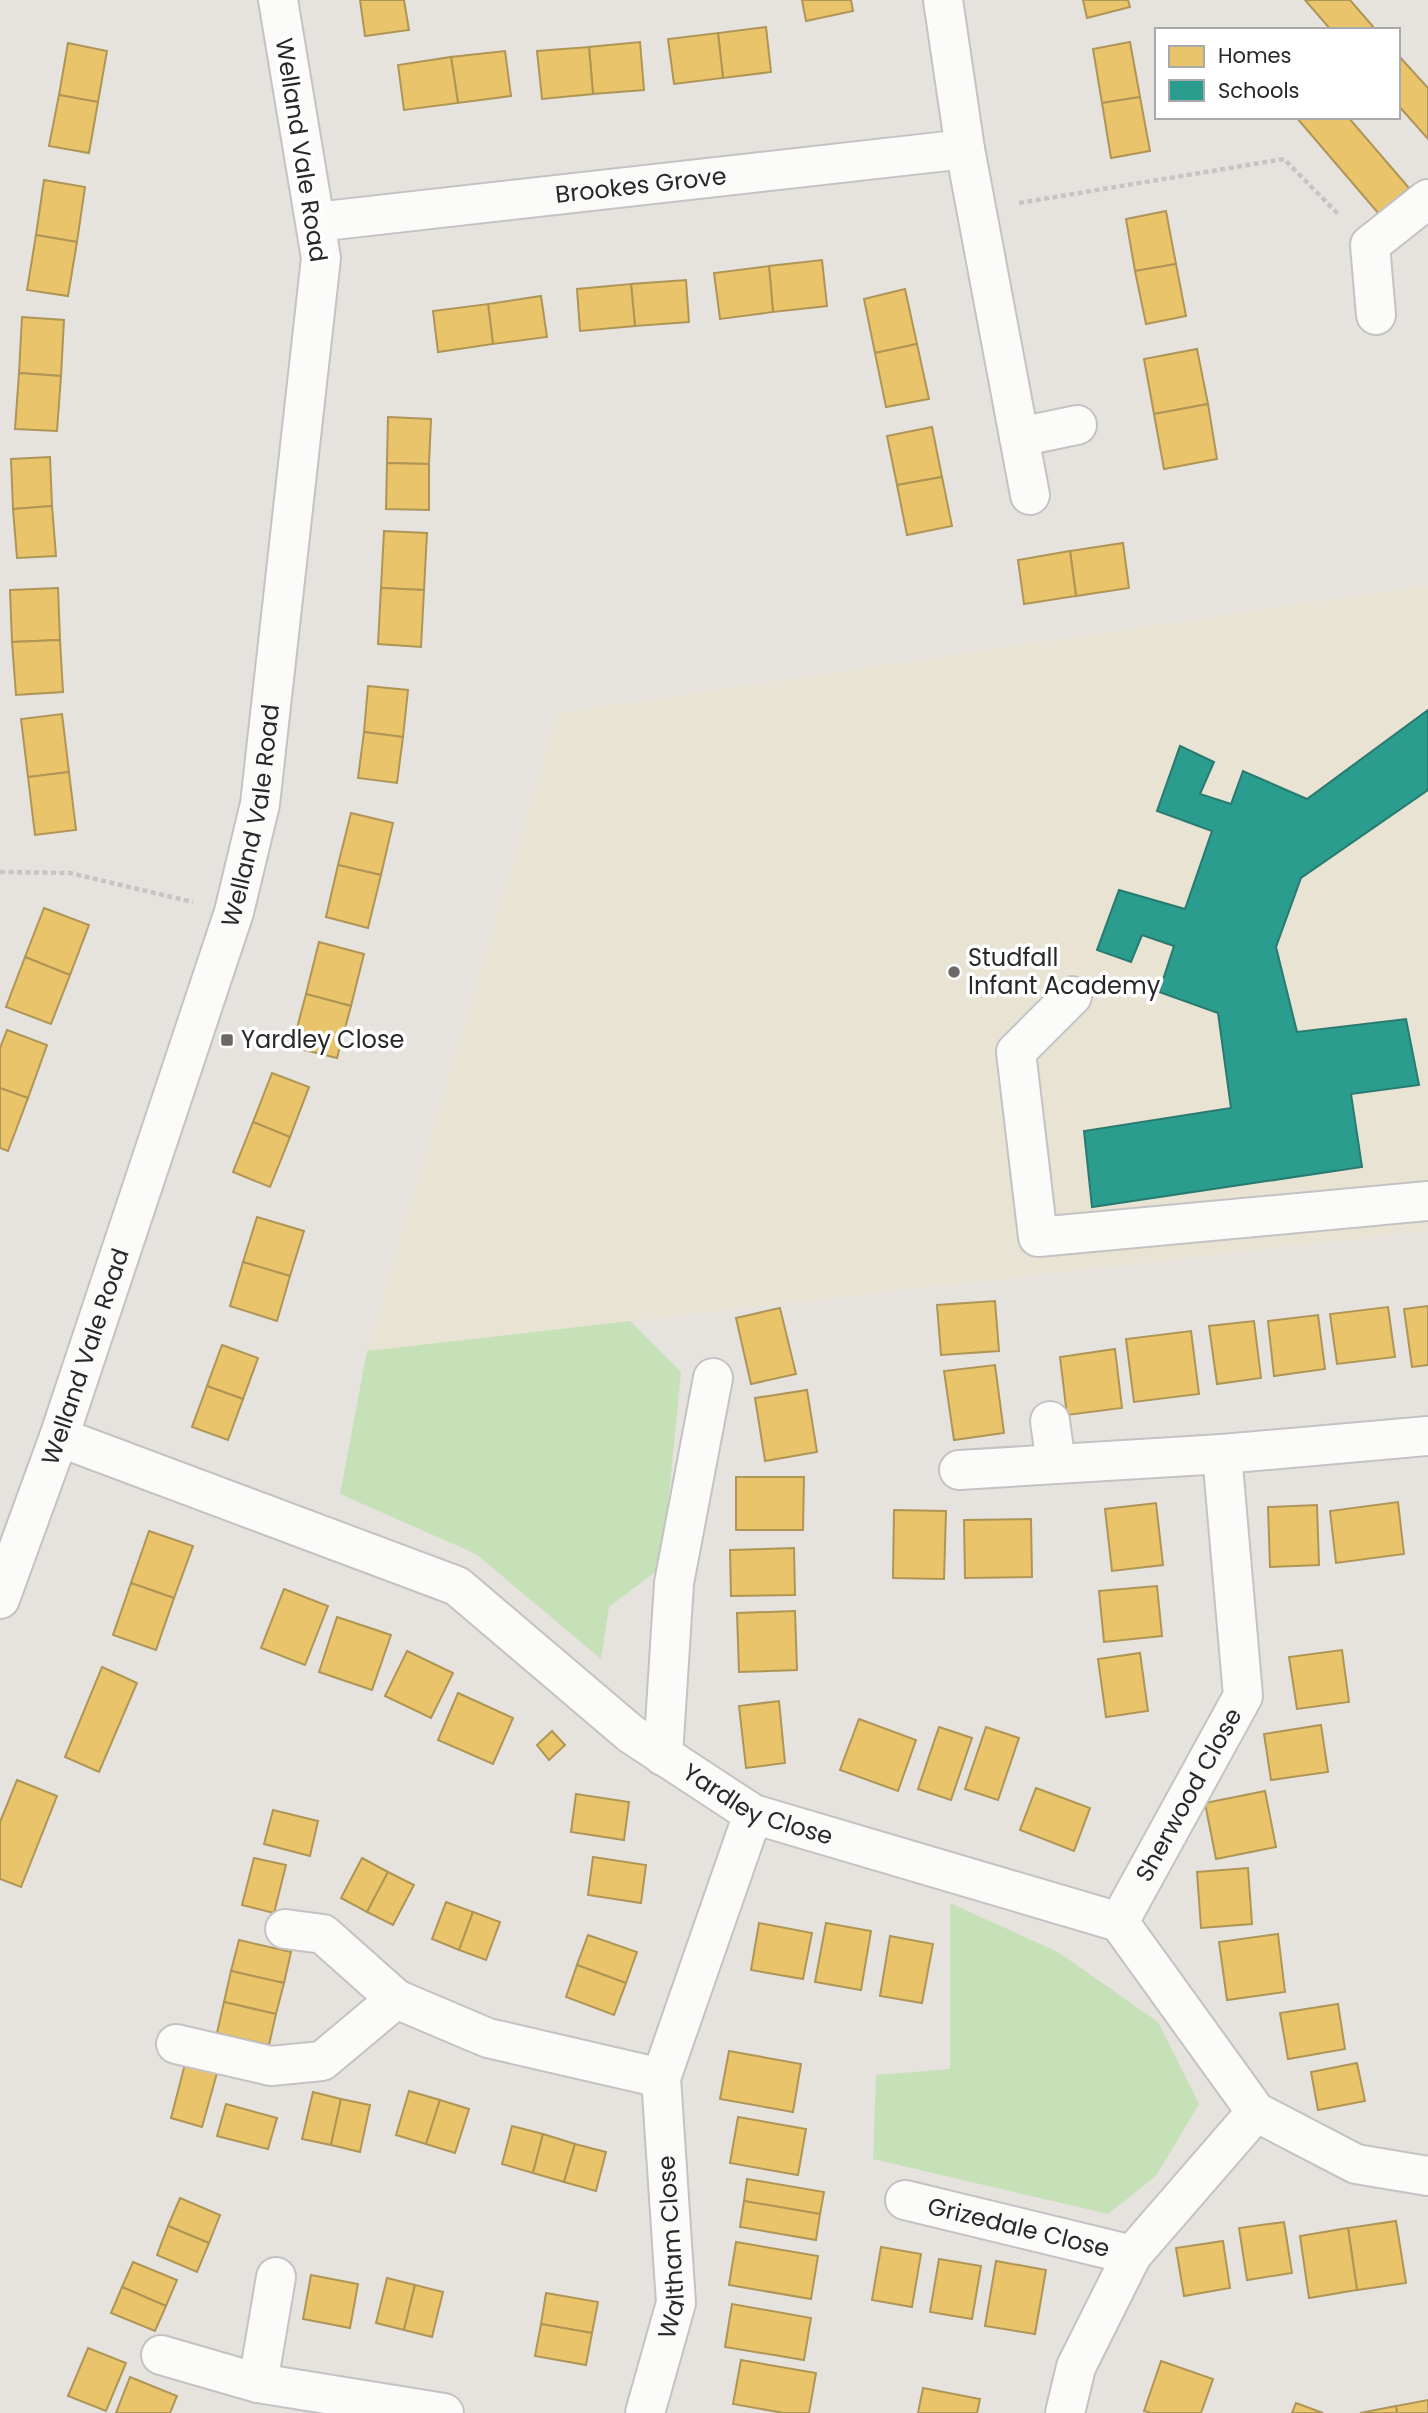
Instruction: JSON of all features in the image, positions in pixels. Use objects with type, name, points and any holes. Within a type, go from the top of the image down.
[{"type":"street","name":"Welland Vale Road","points":[[0,1600],[59,1437],[234,912],[260,804],[321,258],[278,0]]},
{"type":"street","points":[[943,0],[965,149],[1030,495]]},
{"type":"street","name":"Brookes Grove","points":[[316,222],[965,149]]},
{"type":"street","points":[[1376,315],[1370,245],[1428,199]]},
{"type":"street","points":[[1019,437],[1077,425]]},
{"type":"street","points":[[1072,996],[1016,1052],[1038,1237],[1428,1200]]},
{"type":"street","points":[[663,1756],[674,1583],[713,1378]]},
{"type":"street","points":[[1050,1421],[1056,1464]]},
{"type":"street","points":[[959,1470],[1222,1454],[1428,1436]]},
{"type":"street","name":"Yardley Close","points":[[59,1437],[457,1586],[631,1734],[753,1814],[1119,1923]]},
{"type":"street","name":"Sherwood Close","points":[[1119,1923],[1243,1696],[1222,1454]]},
{"type":"street","name":"Waltham Close","points":[[645,2413],[676,2302],[661,2078],[753,1814]]},
{"type":"street","points":[[1119,1923],[1256,2112],[1356,2164],[1428,2176]]},
{"type":"street","points":[[285,1929],[323,1934],[396,1999],[488,2038],[661,2078]]},
{"type":"street","points":[[177,2044],[271,2066],[322,2061],[396,1999]]},
{"type":"street","name":"Grizedale Close","points":[[1065,2413],[1076,2367],[1132,2255],[1256,2112]]},
{"type":"street","name":"Grizedale Close","points":[[905,2200],[1132,2255]]},
{"type":"street","points":[[258,2383],[276,2277]]},
{"type":"street","points":[[161,2355],[258,2383],[444,2413]]},
{"type":"path","points":[[976,210],[1284,159],[1370,245]]},
{"type":"path","points":[[0,873],[70,873],[234,912]]},
{"type":"shaded area","name":"Studfall Infant Academy","points":[[1428,585],[1428,1231],[367,1351],[558,713]]},
{"type":"green space","points":[[630,1321],[681,1372],[662,1567],[609,1607],[601,1659],[476,1554],[340,1494],[367,1351]]},
{"type":"green space","points":[[950,1903],[1058,1952],[1158,2022],[1199,2104],[1156,2176],[1108,2214],[873,2159],[876,2075],[950,2069]]},
{"type":"building: Homes","points":[[360,0],[404,0],[409,30],[365,36]]},
{"type":"building: Homes","points":[[802,0],[851,0],[853,11],[806,21]]},
{"type":"building: Homes","points":[[1083,0],[1128,0],[1130,7],[1087,18]]},
{"type":"building: Homes","points":[[1305,0],[1350,0],[1374,28],[1329,28]]},
{"type":"building: Homes","points":[[766,27],[771,72],[723,78],[718,33]]},
{"type":"building: Homes","points":[[718,33],[723,78],[674,84],[668,39]]},
{"type":"building: Homes","points":[[640,42],[644,90],[593,94],[589,47]]},
{"type":"building: Homes","points":[[1130,42],[1140,97],[1102,103],[1093,49]]},
{"type":"building: Homes","points":[[68,43],[107,51],[98,102],[59,95]]},
{"type":"building: Homes","points":[[589,47],[593,94],[542,99],[537,51]]},
{"type":"building: Homes","points":[[505,51],[511,96],[458,103],[451,57]]},
{"type":"building: Homes","points":[[451,57],[458,103],[404,110],[398,65]]},
{"type":"building: Homes","points":[[1400,57],[1428,88],[1428,139],[1400,107]]},
{"type":"building: Homes","points":[[59,95],[98,102],[89,153],[49,146]]},
{"type":"building: Homes","points":[[1140,97],[1150,151],[1111,158],[1102,103]]},
{"type":"building: Homes","points":[[1298,119],[1350,119],[1409,188],[1379,214]]},
{"type":"building: Homes","points":[[44,180],[85,187],[77,242],[36,235]]},
{"type":"building: Homes","points":[[1166,211],[1176,264],[1135,271],[1126,219]]},
{"type":"building: Homes","points":[[36,235],[77,242],[68,296],[27,290]]},
{"type":"building: Homes","points":[[822,260],[827,306],[773,312],[769,266]]},
{"type":"building: Homes","points":[[1176,264],[1186,316],[1146,324],[1135,271]]},
{"type":"building: Homes","points":[[769,266],[773,312],[720,319],[714,273]]},
{"type":"building: Homes","points":[[686,280],[689,322],[635,326],[631,284]]},
{"type":"building: Homes","points":[[631,284],[635,326],[580,331],[577,289]]},
{"type":"building: Homes","points":[[905,289],[917,344],[875,353],[864,299]]},
{"type":"building: Homes","points":[[541,296],[547,337],[493,344],[488,304]]},
{"type":"building: Homes","points":[[488,304],[493,344],[438,352],[433,311]]},
{"type":"building: Homes","points":[[22,317],[64,320],[61,376],[19,373]]},
{"type":"building: Homes","points":[[917,344],[929,399],[886,407],[875,353]]},
{"type":"building: Homes","points":[[1197,349],[1208,404],[1154,414],[1144,359]]},
{"type":"building: Homes","points":[[19,373],[61,376],[57,431],[15,429]]},
{"type":"building: Homes","points":[[1208,404],[1217,459],[1164,469],[1154,414]]},
{"type":"building: Homes","points":[[388,417],[431,419],[429,464],[387,463]]},
{"type":"building: Homes","points":[[932,427],[942,477],[897,485],[887,436]]},
{"type":"building: Homes","points":[[50,457],[52,506],[13,509],[11,459]]},
{"type":"building: Homes","points":[[387,463],[429,464],[429,510],[386,509]]},
{"type":"building: Homes","points":[[942,477],[952,526],[907,535],[897,485]]},
{"type":"building: Homes","points":[[52,506],[56,556],[17,558],[13,509]]},
{"type":"building: Homes","points":[[384,531],[427,533],[424,590],[381,588]]},
{"type":"building: Homes","points":[[1123,543],[1129,588],[1076,596],[1070,551]]},
{"type":"building: Homes","points":[[1070,551],[1076,596],[1024,604],[1018,560]]},
{"type":"building: Homes","points":[[58,588],[60,640],[12,642],[10,590]]},
{"type":"building: Homes","points":[[381,588],[424,590],[421,647],[378,644]]},
{"type":"building: Homes","points":[[60,640],[63,692],[16,695],[12,642]]},
{"type":"building: Homes","points":[[368,686],[408,690],[403,737],[364,732]]},
{"type":"building: Homes","points":[[62,714],[69,772],[28,777],[21,719]]},
{"type":"building: Homes","points":[[364,732],[403,737],[397,783],[358,778]]},
{"type":"building: Homes","points":[[69,772],[76,830],[35,835],[28,777]]},
{"type":"building: Homes","points":[[351,813],[393,823],[381,875],[338,865]]},
{"type":"building: Homes","points":[[338,865],[381,875],[368,928],[326,917]]},
{"type":"building: Homes","points":[[44,908],[89,925],[70,975],[25,957]]},
{"type":"building: Homes","points":[[319,942],[364,954],[351,1006],[306,994]]},
{"type":"building: Homes","points":[[25,957],[70,975],[51,1024],[6,1007]]},
{"type":"building: Homes","points":[[306,994],[351,1006],[337,1058],[292,1047]]},
{"type":"building: Homes","points":[[7,1030],[47,1045],[28,1098],[0,1088],[0,1048]]},
{"type":"building: Homes","points":[[272,1073],[309,1087],[290,1137],[253,1122]]},
{"type":"building: Homes","points":[[0,1088],[28,1098],[8,1151],[0,1148]]},
{"type":"building: Homes","points":[[253,1122],[290,1137],[270,1187],[233,1172]]},
{"type":"building: Homes","points":[[257,1217],[304,1231],[290,1276],[243,1262]]},
{"type":"building: Homes","points":[[243,1262],[290,1276],[277,1321],[230,1306]]},
{"type":"building: Homes","points":[[995,1301],[999,1351],[941,1355],[937,1305]]},
{"type":"building: Homes","points":[[1428,1306],[1428,1365],[1412,1367],[1404,1309]]},
{"type":"building: Homes","points":[[1388,1307],[1395,1357],[1337,1364],[1330,1314]]},
{"type":"building: Homes","points":[[780,1308],[796,1374],[751,1384],[736,1318]]},
{"type":"building: Homes","points":[[1318,1315],[1325,1369],[1274,1376],[1268,1321]]},
{"type":"building: Homes","points":[[1254,1321],[1261,1378],[1217,1384],[1209,1326]]},
{"type":"building: Homes","points":[[1191,1331],[1199,1394],[1134,1402],[1126,1339]]},
{"type":"building: Homes","points":[[222,1345],[258,1358],[243,1399],[207,1386]]},
{"type":"building: Homes","points":[[1115,1349],[1122,1408],[1067,1415],[1060,1357]]},
{"type":"building: Homes","points":[[995,1365],[1004,1433],[954,1440],[944,1371]]},
{"type":"building: Homes","points":[[207,1386],[243,1399],[228,1440],[192,1427]]},
{"type":"building: Homes","points":[[807,1390],[817,1452],[765,1461],[755,1398]]},
{"type":"building: Homes","points":[[736,1477],[804,1477],[803,1530],[736,1530]]},
{"type":"building: Homes","points":[[1398,1502],[1404,1554],[1336,1563],[1330,1511]]},
{"type":"building: Homes","points":[[1156,1503],[1163,1565],[1112,1571],[1105,1509]]},
{"type":"building: Homes","points":[[1317,1505],[1319,1565],[1270,1567],[1268,1507]]},
{"type":"building: Homes","points":[[894,1510],[946,1511],[944,1579],[893,1578]]},
{"type":"building: Homes","points":[[1031,1519],[1032,1577],[965,1578],[964,1520]]},
{"type":"building: Homes","points":[[149,1531],[193,1546],[174,1598],[131,1583]]},
{"type":"building: Homes","points":[[794,1548],[795,1595],[731,1596],[730,1550]]},
{"type":"building: Homes","points":[[131,1583],[174,1598],[156,1650],[113,1635]]},
{"type":"building: Homes","points":[[1157,1586],[1162,1636],[1104,1642],[1099,1591]]},
{"type":"building: Homes","points":[[284,1589],[328,1606],[305,1665],[261,1648]]},
{"type":"building: Homes","points":[[795,1611],[797,1670],[739,1672],[737,1613]]},
{"type":"building: Homes","points":[[337,1617],[391,1635],[372,1690],[319,1672]]},
{"type":"building: Homes","points":[[1342,1650],[1349,1702],[1297,1709],[1289,1657]]},
{"type":"building: Homes","points":[[407,1651],[453,1673],[431,1718],[385,1696]]},
{"type":"building: Homes","points":[[1140,1653],[1148,1711],[1106,1717],[1098,1659]]},
{"type":"building: Homes","points":[[102,1667],[137,1683],[99,1772],[65,1757]]},
{"type":"building: Homes","points":[[458,1693],[513,1718],[493,1764],[438,1740]]},
{"type":"building: Homes","points":[[779,1701],[785,1763],[746,1768],[739,1706]]},
{"type":"building: Homes","points":[[859,1719],[916,1740],[898,1791],[840,1770]]},
{"type":"building: Homes","points":[[1321,1725],[1328,1772],[1271,1780],[1264,1734]]},
{"type":"building: Homes","points":[[939,1727],[972,1738],[951,1800],[918,1789]]},
{"type":"building: Homes","points":[[986,1727],[1019,1738],[998,1800],[965,1789]]},
{"type":"building: Homes","points":[[552,1731],[565,1745],[549,1760],[537,1745]]},
{"type":"building: Homes","points":[[17,1780],[57,1796],[21,1887],[0,1879],[0,1822]]},
{"type":"building: Homes","points":[[1036,1788],[1090,1808],[1074,1851],[1020,1830]]},
{"type":"building: Homes","points":[[1265,1791],[1276,1847],[1216,1859],[1205,1803]]},
{"type":"building: Homes","points":[[576,1794],[629,1802],[624,1840],[571,1832]]},
{"type":"building: Homes","points":[[273,1810],[318,1821],[310,1856],[264,1844]]},
{"type":"building: Homes","points":[[593,1857],[646,1865],[641,1903],[588,1895]]},
{"type":"building: Homes","points":[[254,1858],[286,1865],[274,1913],[242,1905]]},
{"type":"building: Homes","points":[[362,1858],[388,1872],[367,1912],[341,1898]]},
{"type":"building: Homes","points":[[1248,1868],[1252,1924],[1201,1928],[1197,1872]]},
{"type":"building: Homes","points":[[388,1872],[414,1885],[393,1925],[367,1912]]},
{"type":"building: Homes","points":[[446,1902],[473,1912],[459,1950],[432,1939]]},
{"type":"building: Homes","points":[[473,1912],[500,1922],[486,1960],[459,1950]]},
{"type":"building: Homes","points":[[759,1923],[812,1933],[803,1979],[751,1970]]},
{"type":"building: Homes","points":[[826,1923],[871,1931],[861,1990],[815,1982]]},
{"type":"building: Homes","points":[[1278,1934],[1285,1992],[1227,2000],[1219,1942]]},
{"type":"building: Homes","points":[[588,1935],[637,1952],[626,1983],[577,1965]]},
{"type":"building: Homes","points":[[890,1936],[933,1944],[922,2003],[880,1996]]},
{"type":"building: Homes","points":[[239,1940],[291,1952],[284,1983],[231,1971]]},
{"type":"building: Homes","points":[[577,1965],[626,1983],[614,2015],[566,1997]]},
{"type":"building: Homes","points":[[231,1971],[284,1983],[276,2014],[224,2002]]},
{"type":"building: Homes","points":[[224,2002],[276,2014],[269,2045],[217,2033]]},
{"type":"building: Homes","points":[[1338,2004],[1345,2049],[1288,2059],[1280,2013]]},
{"type":"building: Homes","points":[[729,2051],[801,2064],[793,2112],[720,2099]]},
{"type":"building: Homes","points":[[1357,2063],[1365,2101],[1318,2110],[1311,2072]]},
{"type":"building: Homes","points":[[185,2064],[217,2073],[202,2127],[171,2118]]},
{"type":"building: Homes","points":[[409,2091],[440,2100],[426,2144],[396,2135]]},
{"type":"building: Homes","points":[[313,2092],[341,2099],[331,2145],[302,2139]]},
{"type":"building: Homes","points":[[341,2099],[370,2105],[360,2152],[331,2145]]},
{"type":"building: Homes","points":[[440,2100],[469,2109],[455,2153],[426,2144]]},
{"type":"building: Homes","points":[[226,2104],[277,2118],[268,2149],[217,2136]]},
{"type":"building: Homes","points":[[738,2117],[806,2129],[798,2175],[730,2163]]},
{"type":"building: Homes","points":[[512,2126],[543,2134],[533,2173],[502,2164]]},
{"type":"building: Homes","points":[[543,2134],[575,2144],[564,2182],[533,2173]]},
{"type":"building: Homes","points":[[575,2144],[606,2152],[596,2191],[564,2182]]},
{"type":"building: Homes","points":[[747,2179],[824,2192],[820,2214],[744,2201]]},
{"type":"building: Homes","points":[[180,2198],[220,2215],[209,2243],[168,2226]]},
{"type":"building: Homes","points":[[744,2201],[820,2214],[816,2240],[740,2227]]},
{"type":"building: Homes","points":[[1396,2221],[1406,2283],[1357,2290],[1348,2228]]},
{"type":"building: Homes","points":[[1284,2222],[1292,2273],[1247,2280],[1239,2228]]},
{"type":"building: Homes","points":[[168,2226],[209,2243],[197,2272],[157,2255]]},
{"type":"building: Homes","points":[[1348,2228],[1357,2290],[1309,2298],[1300,2236]]},
{"type":"building: Homes","points":[[1223,2241],[1230,2288],[1184,2296],[1176,2248]]},
{"type":"building: Homes","points":[[736,2242],[818,2256],[811,2299],[729,2285]]},
{"type":"building: Homes","points":[[881,2247],[921,2254],[912,2307],[872,2300]]},
{"type":"building: Homes","points":[[939,2259],[981,2266],[972,2319],[930,2312]]},
{"type":"building: Homes","points":[[996,2261],[1046,2270],[1035,2334],[985,2326]]},
{"type":"building: Homes","points":[[133,2262],[177,2280],[166,2306],[122,2287]]},
{"type":"building: Homes","points":[[311,2275],[358,2284],[350,2328],[303,2319]]},
{"type":"building: Homes","points":[[387,2278],[415,2285],[404,2330],[376,2323]]},
{"type":"building: Homes","points":[[415,2285],[443,2292],[432,2337],[404,2330]]},
{"type":"building: Homes","points":[[122,2287],[166,2306],[155,2331],[111,2313]]},
{"type":"building: Homes","points":[[546,2293],[598,2302],[592,2333],[541,2324]]},
{"type":"building: Homes","points":[[732,2304],[811,2318],[804,2360],[725,2347]]},
{"type":"building: Homes","points":[[541,2324],[592,2333],[586,2365],[535,2356]]},
{"type":"building: Homes","points":[[88,2348],[126,2363],[106,2411],[68,2396]]},
{"type":"building: Homes","points":[[741,2360],[816,2373],[809,2413],[784,2413],[733,2404]]},
{"type":"building: Homes","points":[[1161,2361],[1213,2379],[1201,2413],[1144,2411]]},
{"type":"building: Homes","points":[[130,2377],[177,2396],[170,2413],[116,2413]]},
{"type":"building: Homes","points":[[923,2388],[980,2399],[977,2413],[918,2413]]},
{"type":"building: Homes","points":[[1428,2400],[1428,2413],[1397,2413],[1396,2406]]},
{"type":"building: Homes","points":[[1296,2403],[1323,2413],[1292,2413]]},
{"type":"building: Homes","points":[[1396,2406],[1397,2413],[1360,2413]]},
{"type":"building: Schools","points":[[1428,710],[1428,790],[1301,878],[1276,947],[1297,1032],[1406,1019],[1419,1085],[1351,1094],[1362,1167],[1092,1207],[1084,1131],[1231,1108],[1218,1013],[1159,992],[1174,946],[1142,935],[1131,962],[1097,950],[1119,890],[1185,909],[1212,831],[1157,811],[1180,746],[1214,762],[1200,794],[1231,804],[1243,771],[1307,799]]},
{"type":"place","name":"Studfall Infant Academy","points":[[954,972]]},
{"type":"place","name":"Yardley Close","points":[[227,1040]]}]
